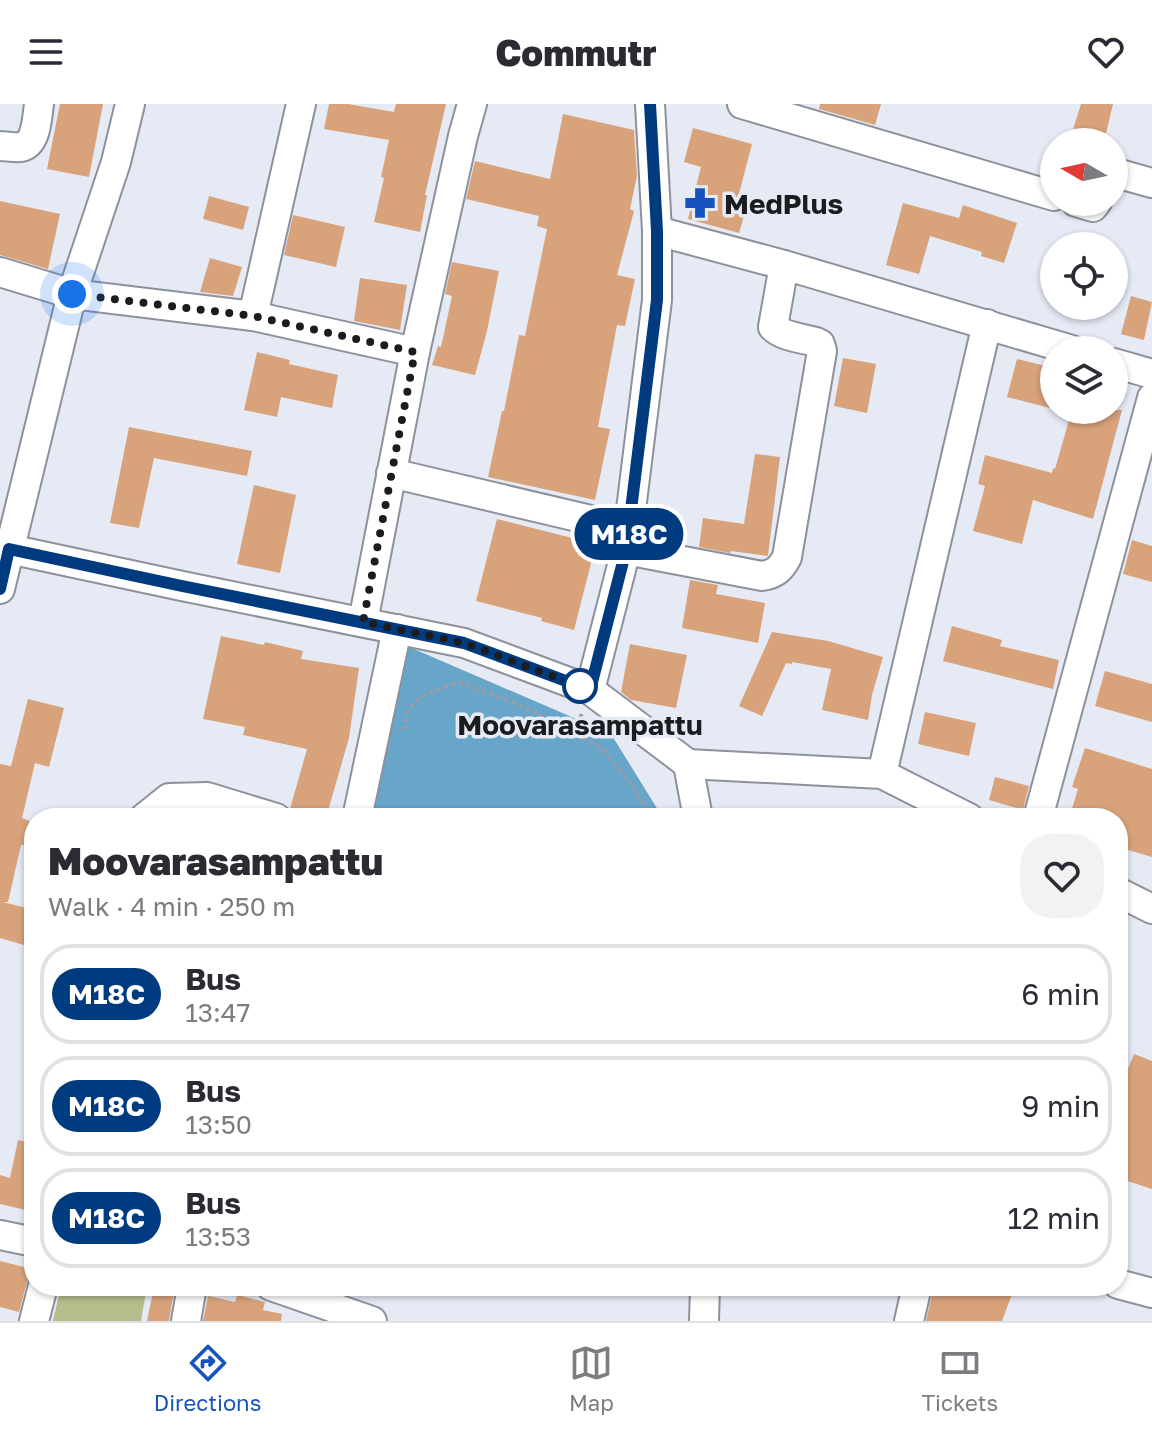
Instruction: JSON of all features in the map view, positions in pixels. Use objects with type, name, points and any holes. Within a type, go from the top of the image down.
[{"type":"street","points":[[0,146],[23,147],[29,143],[39,104]]},
{"type":"street","points":[[130,104],[116,162],[72,294],[3,573],[182,586],[464,643],[590,690],[688,764],[882,774],[949,808]]},
{"type":"street","points":[[253,316],[301,104]]},
{"type":"street","points":[[363,622],[415,352],[472,104]]},
{"type":"street","points":[[590,690],[628,539],[657,300],[657,231],[650,104]]},
{"type":"street","points":[[742,104],[1040,192]]},
{"type":"street","points":[[1128,176],[1152,183]]},
{"type":"street","points":[[657,231],[1040,340]]},
{"type":"street","points":[[391,473],[762,576],[771,574],[782,567],[787,557],[822,351],[816,342],[781,333],[773,327],[784,265]]},
{"type":"street","points":[[0,272],[72,294],[253,316],[415,352]]},
{"type":"street","points":[[882,774],[987,324]]},
{"type":"street","points":[[1128,367],[1152,374]]},
{"type":"street","points":[[1041,808],[1152,398]]},
{"type":"street","points":[[359,808],[397,629]]},
{"type":"street","points":[[688,764],[696,808]]},
{"type":"street","points":[[156,808],[169,798],[207,797],[243,808]]},
{"type":"street","points":[[1128,897],[1152,909]]},
{"type":"street","points":[[0,1235],[24,1240]]},
{"type":"street","points":[[1128,1287],[1152,1293]]},
{"type":"street","points":[[34,1321],[40,1296]]},
{"type":"street","points":[[186,1321],[190,1296]]},
{"type":"street","points":[[301,1296],[372,1321]]},
{"type":"street","points":[[704,1321],[705,1296]]},
{"type":"street","points":[[909,1321],[915,1296]]},
{"type":"path","points":[[403,735],[409,708],[425,694],[459,682],[520,705],[603,749],[646,808]]},
{"type":"green space","points":[[59,1296],[145,1296],[141,1321],[53,1321]]},
{"type":"water","points":[[407,646],[611,734],[657,808],[374,808]]},
{"type":"building","points":[[60,104],[103,104],[89,177],[47,169]]},
{"type":"building","points":[[329,104],[394,112],[396,104],[446,104],[425,195],[420,232],[374,222],[389,140],[324,129]]},
{"type":"building","points":[[820,104],[881,104],[875,125],[819,109]]},
{"type":"building","points":[[1081,104],[1113,104],[1107,128],[1073,128]]},
{"type":"building","points":[[563,114],[634,130],[637,176],[630,209],[634,211],[617,275],[635,279],[625,326],[617,325],[598,427],[610,429],[595,500],[488,477],[519,335],[525,336],[547,229],[537,226],[539,216],[466,199],[475,161],[550,179]]},
{"type":"building","points":[[693,128],[752,144],[734,213],[744,216],[739,233],[688,219],[701,167],[684,162]]},
{"type":"building","points":[[209,196],[249,207],[243,230],[203,219]]},
{"type":"building","points":[[0,201],[60,214],[48,269],[0,255]]},
{"type":"building","points":[[903,203],[959,218],[963,205],[1017,223],[1004,263],[981,256],[982,252],[930,236],[919,274],[886,265]]},
{"type":"building","points":[[293,215],[345,227],[336,267],[284,255]]},
{"type":"building","points":[[210,258],[242,267],[233,296],[200,292]]},
{"type":"building","points":[[452,262],[499,271],[475,375],[432,365],[438,346],[441,347],[452,296],[445,294]]},
{"type":"building","points":[[360,278],[407,285],[400,330],[354,321]]},
{"type":"building","points":[[1131,296],[1152,302],[1144,340],[1121,334],[1125,320],[1128,320]]},
{"type":"building","points":[[257,352],[290,360],[289,364],[338,375],[332,408],[281,397],[277,417],[244,410]]},
{"type":"building","points":[[843,358],[876,364],[867,413],[834,406]]},
{"type":"building","points":[[1017,359],[1040,365],[1040,405],[1007,397]]},
{"type":"building","points":[[1068,424],[1118,424],[1093,519],[1033,500],[1022,544],[973,531],[985,486],[978,484],[985,455],[1052,473]]},
{"type":"building","points":[[129,427],[252,451],[247,476],[154,458],[139,528],[110,523]]},
{"type":"building","points":[[755,454],[780,457],[768,556],[699,547],[703,518],[744,524]]},
{"type":"building","points":[[254,485],[296,495],[280,573],[237,564]]},
{"type":"building","points":[[497,519],[596,544],[574,630],[541,621],[542,618],[476,601]]},
{"type":"building","points":[[1132,540],[1152,546],[1152,582],[1123,574]]},
{"type":"building","points":[[690,580],[718,585],[716,594],[765,603],[758,643],[682,628]]},
{"type":"building","points":[[952,626],[1002,640],[1000,646],[1059,660],[1053,689],[943,661]]},
{"type":"building","points":[[772,632],[828,641],[883,657],[868,720],[822,710],[831,669],[792,662],[786,663],[762,716],[739,706]]},
{"type":"building","points":[[221,636],[303,651],[301,659],[359,668],[349,738],[329,808],[290,808],[307,749],[243,735],[245,727],[203,719]]},
{"type":"building","points":[[630,644],[687,655],[676,708],[631,700],[621,692]]},
{"type":"building","points":[[1105,671],[1152,684],[1152,722],[1095,706]]},
{"type":"building","points":[[28,699],[64,708],[49,767],[35,763],[22,818],[24,845],[21,845],[8,902],[3,902],[24,907],[24,945],[0,938],[0,764],[11,766]]},
{"type":"building","points":[[925,712],[976,723],[969,756],[918,744]]},
{"type":"building","points":[[1085,748],[1152,769],[1152,857],[1128,850],[1128,808],[1072,808],[1078,789],[1072,787]]},
{"type":"building","points":[[995,777],[1029,786],[1024,808],[989,800]]},
{"type":"building","points":[[1134,1054],[1152,1061],[1152,1189],[1128,1181],[1128,1069]]},
{"type":"building","points":[[18,1140],[24,1142],[24,1210],[0,1204],[0,1175],[10,1178]]},
{"type":"building","points":[[0,1261],[24,1267],[24,1293],[19,1312],[0,1307]]},
{"type":"building","points":[[152,1296],[173,1296],[169,1321],[147,1321]]},
{"type":"building","points":[[208,1296],[235,1302],[237,1296],[241,1296],[265,1302],[263,1310],[282,1314],[281,1321],[203,1321]]},
{"type":"building","points":[[932,1296],[1011,1296],[1002,1321],[926,1321]]},
{"type":"bus line","name":"M18C","points":[[0,589],[9,549],[464,643],[590,690],[626,550],[657,300],[657,231],[650,104]]},
{"type":"place","name":"MedPlus","points":[[700,203]]},
{"type":"place","name":"Moovarasampattu","points":[[580,686]]},
{"type":"route","points":[[72,294],[253,316],[415,352],[363,622],[464,643],[590,690],[580,686]]}]
